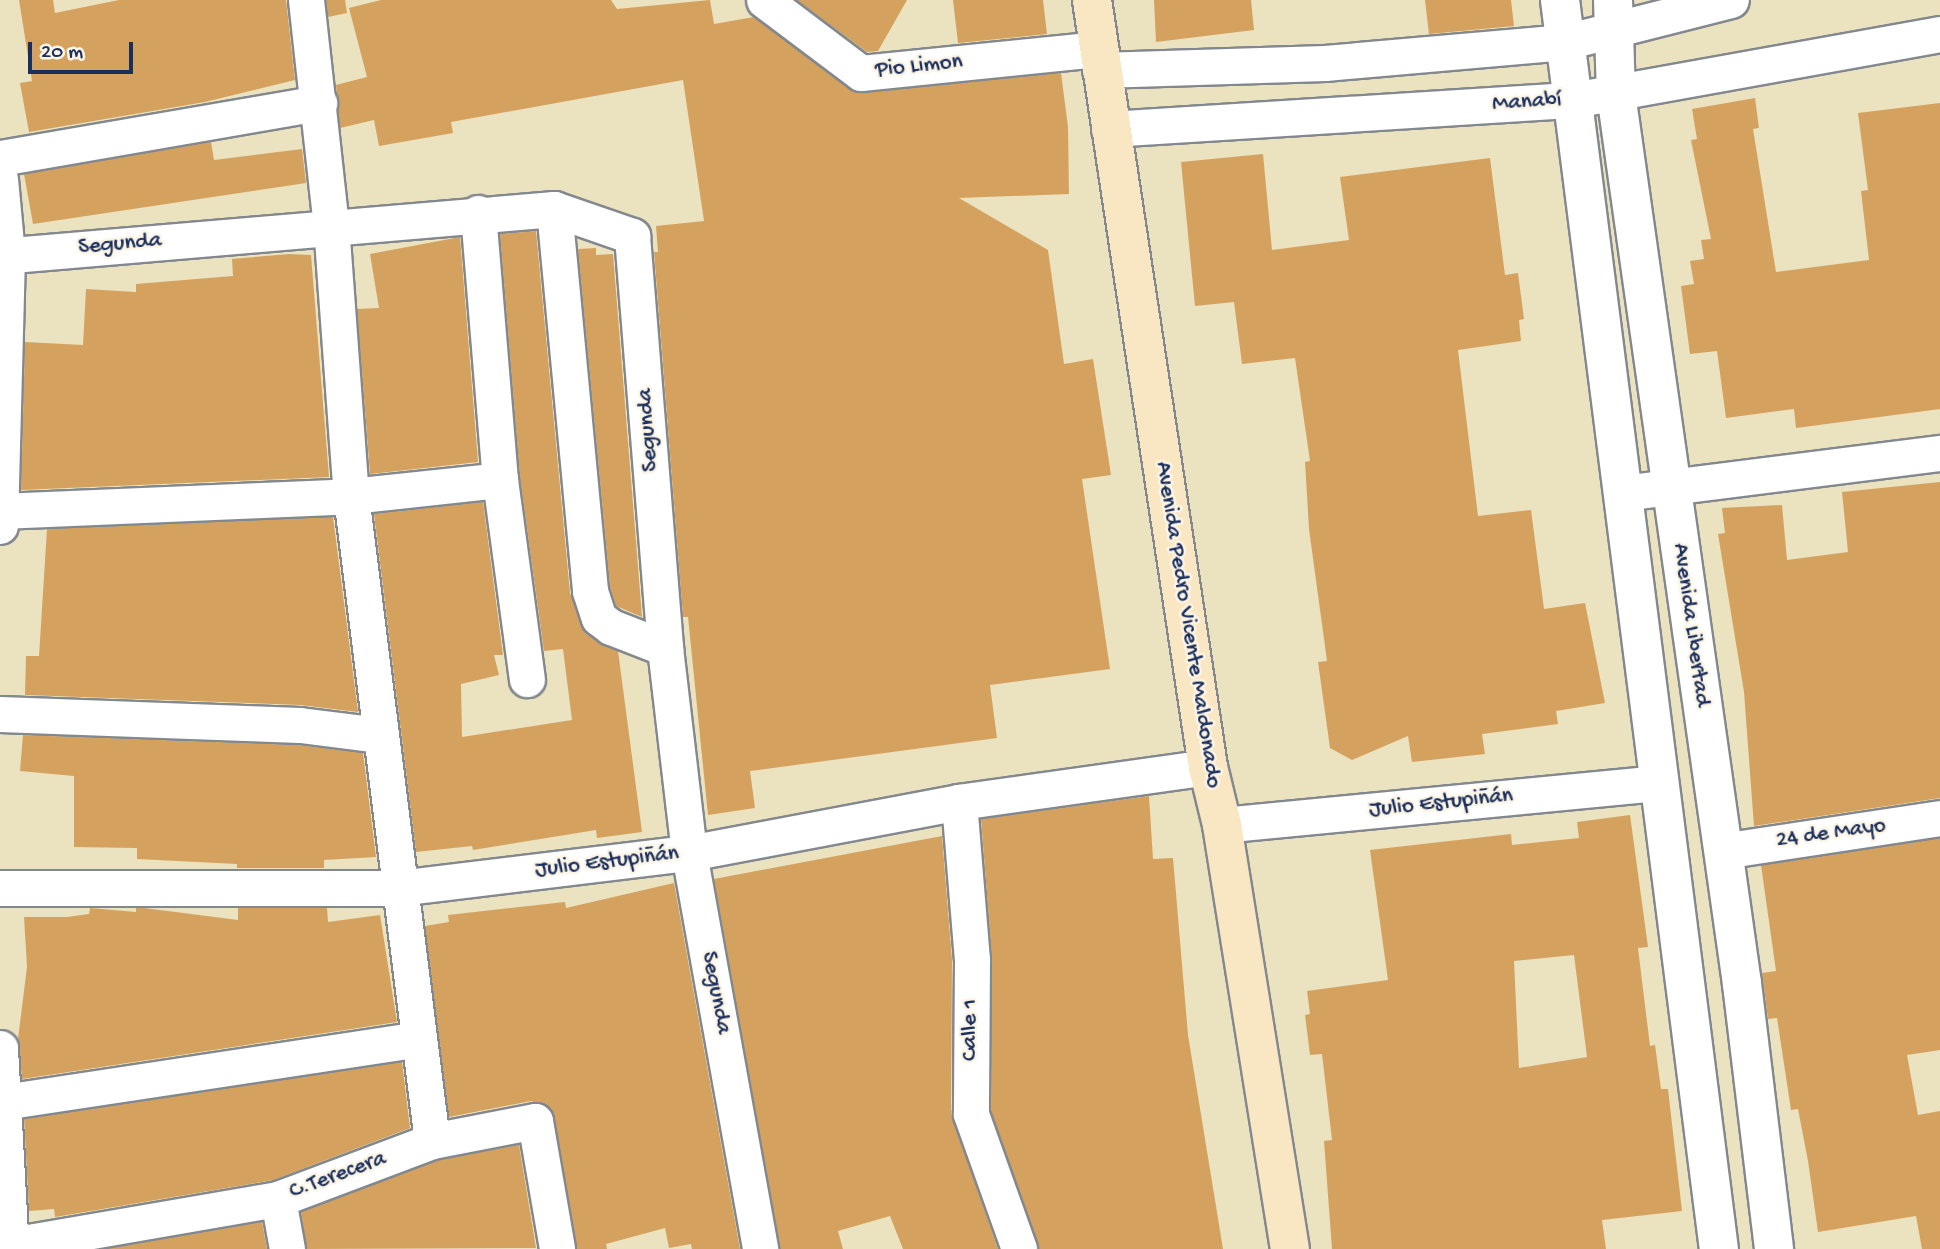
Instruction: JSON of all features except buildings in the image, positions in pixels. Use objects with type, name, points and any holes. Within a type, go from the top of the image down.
[{"type":"main road","name":"Avenida Pedro Vicente Maldonado","points":[[1091,0],[1098,60],[1208,767],[1222,825],[1290,1249]]},
{"type":"street","points":[[306,0],[331,225],[351,496],[398,888],[432,1141]]},
{"type":"street","name":"Pio Limon","points":[[764,0],[861,73],[1098,60]]},
{"type":"street","points":[[1560,0],[1719,1249]]},
{"type":"street","points":[[1098,60],[1325,63],[1565,42],[1615,15],[1731,0]]},
{"type":"street","name":"Avenida Libertad","points":[[1615,15],[1616,94],[1722,850],[1774,1249]]},
{"type":"street","name":"Manabí","points":[[1109,130],[1573,100],[1940,34]]},
{"type":"street","points":[[0,158],[319,103]]},
{"type":"street","points":[[0,178],[3,256],[0,526]]},
{"type":"street","points":[[554,209],[590,591],[599,618],[611,627],[665,648]]},
{"type":"street","name":"Segunda","points":[[3,256],[331,225],[554,209],[629,233],[635,242],[665,648],[689,853],[760,1249]]},
{"type":"street","points":[[478,214],[500,480],[527,679]]},
{"type":"street","points":[[1623,493],[1940,453]]},
{"type":"street","points":[[0,511],[351,496],[500,480]]},
{"type":"street","points":[[0,714],[300,725],[380,735]]},
{"type":"street","name":"Julio Estupiñán","points":[[0,888],[398,888],[689,853],[959,802],[1208,767]]},
{"type":"street","name":"Julio Estupiñán","points":[[1222,825],[1660,783]]},
{"type":"street","name":"Calle 1","points":[[959,802],[972,959],[971,1114],[1019,1249]]},
{"type":"street","name":"24 de Mayo","points":[[1722,850],[1940,818]]},
{"type":"street","points":[[3,1102],[418,1039]]},
{"type":"street","points":[[0,1048],[8,1231]]},
{"type":"street","name":"C.Terecera","points":[[8,1231],[278,1199],[432,1141],[535,1121],[557,1249]]},
{"type":"street","points":[[278,1199],[287,1249]]}]
